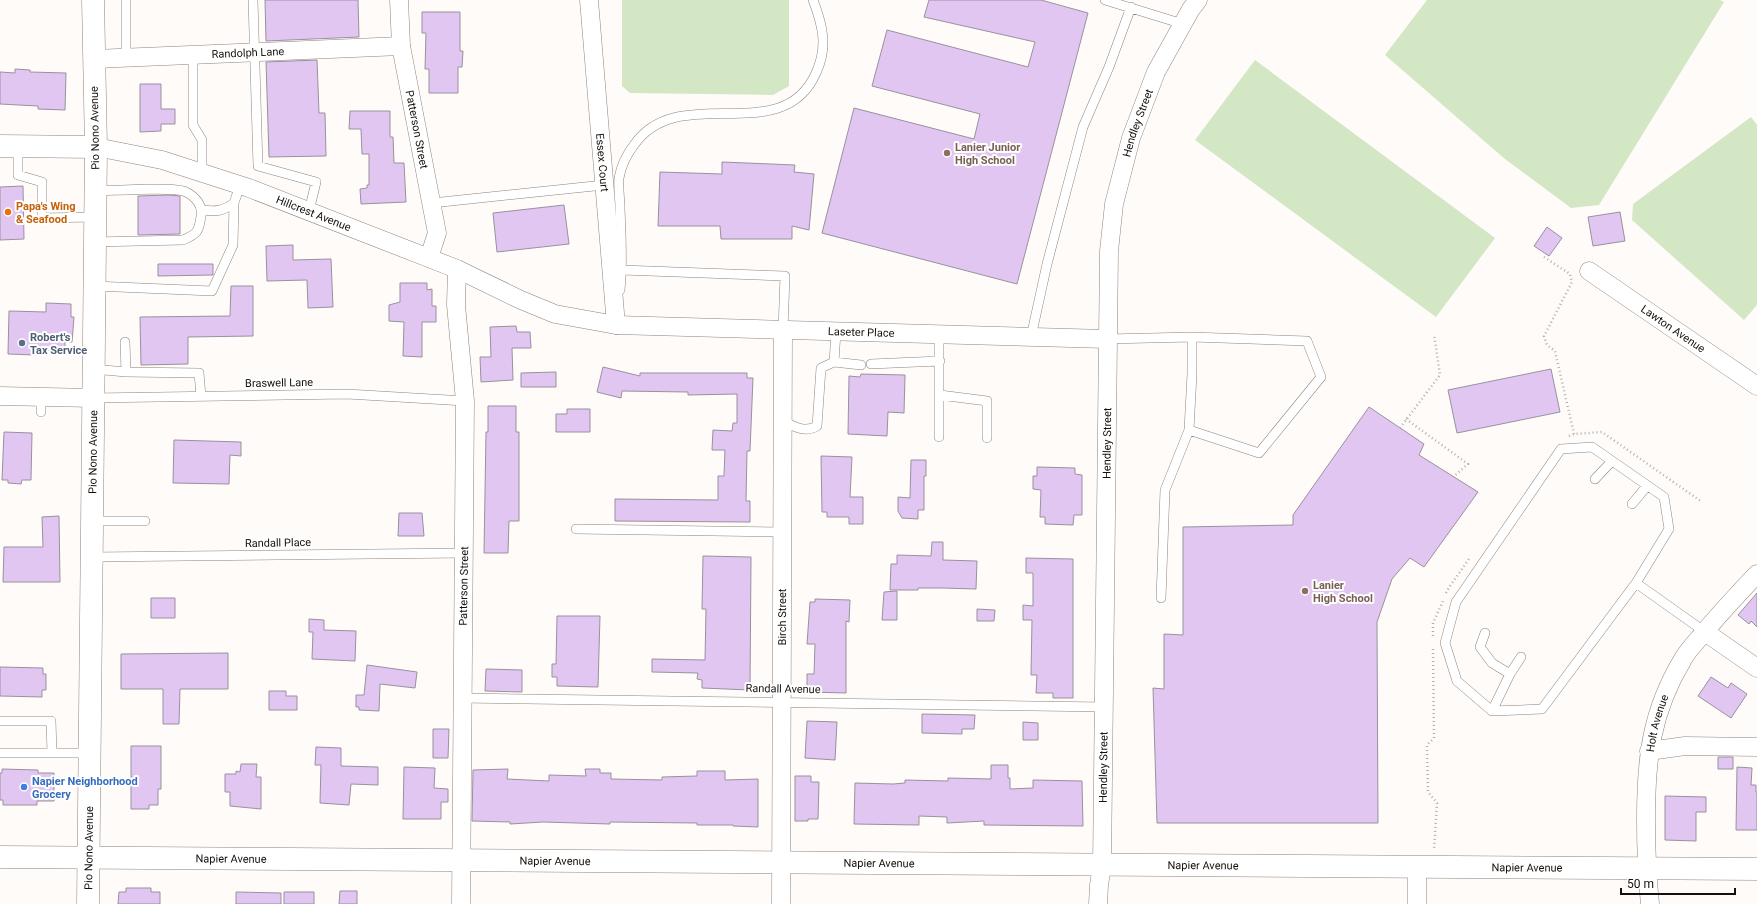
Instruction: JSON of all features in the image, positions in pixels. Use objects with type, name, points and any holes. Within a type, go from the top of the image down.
[{"type":"street","name":"Pio Nono Avenue","points":[[88,904],[89,645],[92,557],[96,147],[93,0]]},
{"type":"street","name":"Patterson Street","points":[[399,0],[401,46],[437,233],[429,258]]},
{"type":"street","name":"Essex Court","points":[[589,0],[589,20],[616,325]]},
{"type":"street","name":"Hendley Street","points":[[1098,904],[1102,866],[1109,251],[1114,204],[1131,138],[1156,72],[1198,0]]},
{"type":"street","name":"Randolph Lane","points":[[94,59],[401,46]]},
{"type":"street","name":"Hillcrest Avenue","points":[[9,146],[96,147],[162,160],[240,185],[429,258],[555,314],[616,325]]},
{"type":"street","name":"Patterson Street","points":[[456,269],[456,305],[465,401],[461,904]]},
{"type":"street","name":"Lawton Avenue","points":[[1589,271],[1757,386]]},
{"type":"street","name":"Laseter Place","points":[[616,325],[1107,339]]},
{"type":"street","name":"Birch Street","points":[[781,904],[783,330]]},
{"type":"street","points":[[0,396],[41,405],[93,398]]},
{"type":"street","name":"Holt Avenue","points":[[1650,904],[1646,869],[1646,777],[1649,751],[1656,719],[1667,688],[1684,657],[1722,610],[1757,574]]},
{"type":"street","points":[[1705,632],[1757,668]]},
{"type":"street","points":[[1649,751],[1685,746],[1757,747]]},
{"type":"street","name":"Napier Avenue","points":[[0,857],[1102,866],[1757,869]]},
{"type":"street","points":[[1417,904],[1425,867]]},
{"type":"lane","points":[[126,0],[126,58]]},
{"type":"lane","points":[[253,0],[258,166],[316,182],[309,211]]},
{"type":"lane","points":[[581,0],[589,20]]},
{"type":"lane","points":[[616,325],[622,270],[619,178],[625,161],[634,144],[653,126],[674,117],[709,112],[756,113],[776,110],[798,99],[812,84],[821,62],[824,41],[818,12],[813,0]]},
{"type":"lane","points":[[1105,0],[1183,24]]},
{"type":"lane","points":[[1031,337],[1049,257],[1083,127],[1109,68],[1130,7]]},
{"type":"lane","points":[[193,55],[193,125],[202,140],[202,173]]},
{"type":"lane","points":[[9,146],[18,176],[42,182],[42,218],[95,218]]},
{"type":"lane","points":[[94,286],[212,291],[233,244],[234,203],[240,185]]},
{"type":"lane","points":[[432,203],[604,185]]},
{"type":"lane","points":[[94,242],[183,240],[194,235],[200,228],[202,210],[195,198],[185,191],[95,191]]},
{"type":"lane","points":[[202,210],[212,212],[224,210],[234,203]]},
{"type":"lane","points":[[622,270],[785,276],[783,330]]},
{"type":"lane","points":[[834,362],[836,332]]},
{"type":"lane","points":[[939,437],[940,334]]},
{"type":"lane","points":[[1161,598],[1165,490],[1189,430],[1192,337]]},
{"type":"lane","points":[[1107,339],[1192,337],[1306,341],[1321,377],[1259,453],[1189,430]]},
{"type":"lane","points":[[125,342],[126,372]]},
{"type":"lane","points":[[871,364],[940,361]]},
{"type":"lane","points":[[783,421],[798,429],[810,430],[817,426],[821,368],[834,362],[861,365]]},
{"type":"lane","points":[[93,369],[126,372],[199,373],[201,396]]},
{"type":"lane","name":"Braswell Lane","points":[[93,398],[347,394],[465,401]]},
{"type":"lane","points":[[940,396],[987,402],[987,438]]},
{"type":"lane","points":[[1592,447],[1612,461],[1664,497],[1669,529],[1636,583],[1542,709],[1492,711],[1457,681],[1445,643],[1456,602],[1561,449],[1592,447]]},
{"type":"lane","points":[[1595,479],[1612,461]]},
{"type":"lane","points":[[1632,504],[1647,486]]},
{"type":"lane","points":[[92,521],[145,521]]},
{"type":"lane","points":[[576,529],[782,532]]},
{"type":"lane","name":"Randall Place","points":[[92,557],[464,553]]},
{"type":"lane","points":[[1636,583],[1705,632]]},
{"type":"lane","points":[[1485,633],[1480,647],[1492,662],[1510,674]]},
{"type":"lane","points":[[1492,711],[1510,674],[1521,657]]},
{"type":"lane","name":"Randall Avenue","points":[[462,698],[782,701],[1104,707]]},
{"type":"lane","points":[[0,721],[51,721],[52,753]]},
{"type":"lane","points":[[0,753],[89,753]]},
{"type":"path","points":[[1544,257],[1570,274],[1572,282],[1544,336],[1547,345],[1555,351],[1574,434]]},
{"type":"path","points":[[1400,428],[1440,375],[1434,334]]},
{"type":"path","points":[[1406,419],[1468,464],[1453,477]]},
{"type":"path","points":[[1567,437],[1574,434],[1602,432],[1702,502]]},
{"type":"path","points":[[1433,638],[1433,623],[1450,586],[1472,555]]},
{"type":"path","points":[[1425,867],[1437,803],[1428,792],[1427,745],[1434,738],[1433,646]]},
{"type":"green space","points":[[622,0],[789,0],[789,86],[773,95],[630,93],[622,86]]},
{"type":"green space","points":[[1427,0],[1720,0],[1724,2],[1599,205],[1571,208],[1505,159],[1385,55]]},
{"type":"green space","points":[[1255,60],[1495,238],[1436,317],[1195,140]]},
{"type":"green space","points":[[1751,117],[1757,125],[1757,305],[1744,320],[1632,220],[1633,204]]},
{"type":"building","points":[[265,0],[358,0],[359,37],[266,41]]},
{"type":"building","name":"Lanier Junior High School","points":[[929,0],[1041,0],[1088,13],[1017,284],[822,233],[854,108],[974,139],[980,114],[872,86],[887,30],[1028,67],[1035,42],[924,17]]},
{"type":"building","points":[[422,12],[460,12],[460,51],[463,51],[462,67],[458,67],[458,93],[429,93],[429,69],[425,69],[426,33],[422,33]]},
{"type":"building","points":[[317,60],[319,113],[325,113],[326,156],[269,157],[266,62]]},
{"type":"building","points":[[15,69],[30,70],[30,72],[66,73],[65,110],[38,109],[38,106],[0,104],[0,72],[15,73]]},
{"type":"building","points":[[140,84],[161,84],[161,109],[175,109],[175,124],[161,124],[161,131],[140,132]]},
{"type":"building","points":[[350,111],[390,111],[390,137],[393,137],[394,163],[404,163],[406,202],[361,204],[360,189],[367,188],[367,185],[369,185],[369,154],[362,154],[361,129],[349,129]]},
{"type":"building","points":[[722,162],[795,165],[794,172],[814,174],[809,230],[792,226],[792,239],[721,239],[720,226],[658,226],[660,172],[722,174]]},
{"type":"building","points":[[23,186],[24,239],[0,240],[0,187]]},
{"type":"building","points":[[138,196],[180,196],[180,234],[138,235]]},
{"type":"building","points":[[564,205],[569,244],[497,252],[493,213]]},
{"type":"building","points":[[1620,212],[1625,241],[1593,246],[1588,217]]},
{"type":"building","points":[[1547,227],[1562,238],[1549,256],[1534,246]]},
{"type":"building","points":[[293,245],[293,260],[331,259],[333,307],[308,308],[307,280],[267,281],[266,246]]},
{"type":"building","points":[[158,264],[213,264],[213,275],[158,276]]},
{"type":"building","points":[[400,283],[427,283],[427,290],[432,289],[432,306],[436,306],[436,322],[422,322],[422,357],[403,356],[404,322],[389,321],[389,305],[400,302]]},
{"type":"building","points":[[231,286],[253,286],[253,336],[188,337],[188,364],[141,365],[140,317],[230,316]]},
{"type":"building","points":[[46,303],[71,304],[71,317],[74,317],[72,342],[65,342],[65,350],[36,350],[36,355],[8,354],[9,311],[46,312]]},
{"type":"building","points":[[516,326],[517,332],[530,332],[531,348],[512,348],[513,380],[481,382],[480,357],[491,357],[490,327]]},
{"type":"building","points":[[603,367],[640,376],[640,373],[747,373],[747,378],[753,378],[750,451],[747,451],[746,501],[750,501],[750,522],[615,521],[615,499],[718,500],[718,476],[724,476],[725,450],[712,450],[713,430],[732,431],[733,423],[737,423],[737,394],[688,395],[688,392],[622,391],[621,398],[597,392]]},
{"type":"building","points":[[1551,369],[1560,412],[1457,433],[1448,390]]},
{"type":"building","points":[[556,372],[556,387],[521,387],[521,373]]},
{"type":"building","points":[[861,374],[905,375],[904,413],[888,412],[887,436],[848,434],[849,376],[860,377]]},
{"type":"building","points":[[488,406],[516,406],[516,432],[519,432],[519,521],[509,521],[508,553],[484,553],[486,432],[488,432]]},
{"type":"building","points":[[1369,407],[1424,444],[1419,455],[1478,492],[1424,567],[1410,558],[1392,579],[1377,622],[1378,823],[1157,823],[1153,688],[1164,689],[1164,634],[1183,635],[1183,527],[1293,525],[1293,515]]},
{"type":"building","points":[[567,409],[590,409],[590,432],[556,432],[556,414],[567,414]]},
{"type":"building","points":[[4,432],[32,433],[31,480],[22,480],[21,484],[8,483],[8,480],[2,480]]},
{"type":"building","points":[[174,440],[241,442],[241,456],[230,455],[229,484],[173,483]]},
{"type":"building","points":[[821,456],[852,457],[850,497],[863,497],[863,524],[849,524],[849,517],[827,517],[827,512],[822,512]]},
{"type":"building","points":[[911,460],[926,460],[926,476],[924,476],[924,510],[918,510],[918,519],[902,518],[898,511],[898,497],[910,498]]},
{"type":"building","points":[[1037,467],[1075,468],[1075,474],[1082,475],[1082,515],[1074,515],[1073,525],[1045,524],[1045,517],[1040,517],[1041,490],[1033,489],[1033,476],[1037,476]]},
{"type":"building","points":[[399,513],[422,513],[424,536],[398,536]]},
{"type":"building","points":[[59,516],[60,582],[3,582],[4,547],[43,547],[42,517]]},
{"type":"building","points":[[932,542],[943,542],[943,560],[977,561],[976,589],[918,588],[918,590],[890,590],[891,564],[897,564],[897,555],[931,556]]},
{"type":"building","points":[[703,556],[751,557],[750,690],[702,688],[702,680],[697,679],[698,673],[652,672],[652,659],[705,660],[706,609],[702,609]]},
{"type":"building","points":[[1026,558],[1073,559],[1073,698],[1053,698],[1053,693],[1036,693],[1037,675],[1031,675],[1032,620],[1023,620],[1023,605],[1033,606],[1033,573],[1026,573]]},
{"type":"building","points":[[897,591],[897,620],[882,620],[884,592]]},
{"type":"building","points":[[1757,593],[1757,627],[1751,621],[1749,624],[1738,615]]},
{"type":"building","points":[[151,598],[175,598],[175,618],[151,618]]},
{"type":"building","points":[[815,599],[850,600],[849,622],[846,621],[846,693],[807,692],[807,674],[814,674],[815,644],[807,644],[810,602],[815,602]]},
{"type":"building","points":[[977,609],[995,610],[994,621],[977,621]]},
{"type":"building","points":[[557,616],[600,616],[598,687],[557,686],[557,677],[552,677],[552,664],[556,664]]},
{"type":"building","points":[[309,619],[324,620],[324,630],[356,631],[355,661],[312,659],[313,632],[309,632]]},
{"type":"building","points":[[228,653],[228,689],[180,689],[179,724],[163,724],[163,689],[121,689],[121,654]]},
{"type":"building","points":[[367,665],[417,672],[415,688],[380,684],[379,711],[359,710],[359,707],[356,707],[356,695],[364,695]]},
{"type":"building","points":[[0,667],[43,668],[43,674],[46,674],[46,690],[42,690],[42,697],[0,696]]},
{"type":"building","points":[[486,669],[522,670],[522,692],[485,691]]},
{"type":"building","points":[[1711,677],[1728,688],[1731,683],[1747,694],[1731,718],[1698,696]]},
{"type":"building","points":[[269,691],[286,691],[286,696],[297,696],[297,710],[269,710]]},
{"type":"building","points":[[922,714],[975,715],[974,729],[962,729],[962,734],[922,733]]},
{"type":"building","points":[[807,721],[837,722],[835,760],[805,758]]},
{"type":"building","points":[[1023,722],[1038,723],[1038,740],[1023,740]]},
{"type":"building","points":[[433,729],[449,729],[448,758],[433,758]]},
{"type":"building","points":[[131,746],[161,746],[161,789],[158,789],[158,805],[149,805],[149,809],[131,809]]},
{"type":"building","points":[[316,747],[341,748],[341,766],[378,767],[378,785],[351,784],[349,805],[320,803],[321,765],[315,765]]},
{"type":"building","points":[[1718,757],[1733,757],[1733,769],[1718,769]]},
{"type":"building","points":[[241,764],[257,764],[256,777],[261,777],[261,809],[230,806],[230,792],[225,792],[225,774],[236,774],[236,771],[240,772]]},
{"type":"building","points":[[991,765],[1008,765],[1010,789],[1033,788],[1033,780],[1082,781],[1083,826],[984,825],[984,821],[947,823],[947,817],[919,816],[919,825],[854,824],[855,783],[893,784],[905,783],[905,780],[948,781],[948,778],[991,779]]},
{"type":"building","points":[[404,767],[435,768],[434,788],[448,789],[448,802],[441,802],[441,819],[403,819]]},
{"type":"building","points":[[1737,767],[1752,768],[1751,785],[1756,785],[1757,792],[1757,830],[1736,830]]},
{"type":"building","points":[[2,769],[38,770],[38,773],[54,773],[54,801],[37,801],[37,805],[3,805],[3,800],[0,800],[0,773],[2,773]]},
{"type":"building","points":[[508,769],[507,779],[549,781],[549,775],[586,776],[585,769],[600,769],[600,773],[611,773],[611,779],[662,780],[662,777],[697,776],[697,771],[725,771],[725,780],[758,779],[758,827],[697,825],[697,823],[610,822],[610,824],[543,822],[510,824],[510,822],[472,821],[473,770]]},
{"type":"building","points":[[795,776],[811,776],[811,782],[819,782],[818,819],[795,821]]},
{"type":"building","points":[[1665,796],[1706,797],[1706,812],[1696,812],[1696,841],[1665,840]]},
{"type":"building","points":[[126,888],[151,888],[151,892],[160,892],[160,904],[118,904],[119,892],[126,892]]},
{"type":"building","points":[[340,891],[357,891],[357,904],[339,904]]},
{"type":"building","points":[[236,892],[281,893],[281,904],[236,904]]},
{"type":"building","points":[[284,892],[314,892],[314,904],[284,904]]},
{"type":"place","name":"Lanier Junior High School","points":[[947,153]]},
{"type":"place","name":"Papa's Wing & Seafood","points":[[8,212]]},
{"type":"place","name":"Robert's Tax Service","points":[[22,343]]},
{"type":"place","name":"Lanier High School","points":[[1305,591]]},
{"type":"place","name":"Napier Neighborhood Grocery","points":[[24,787]]}]
